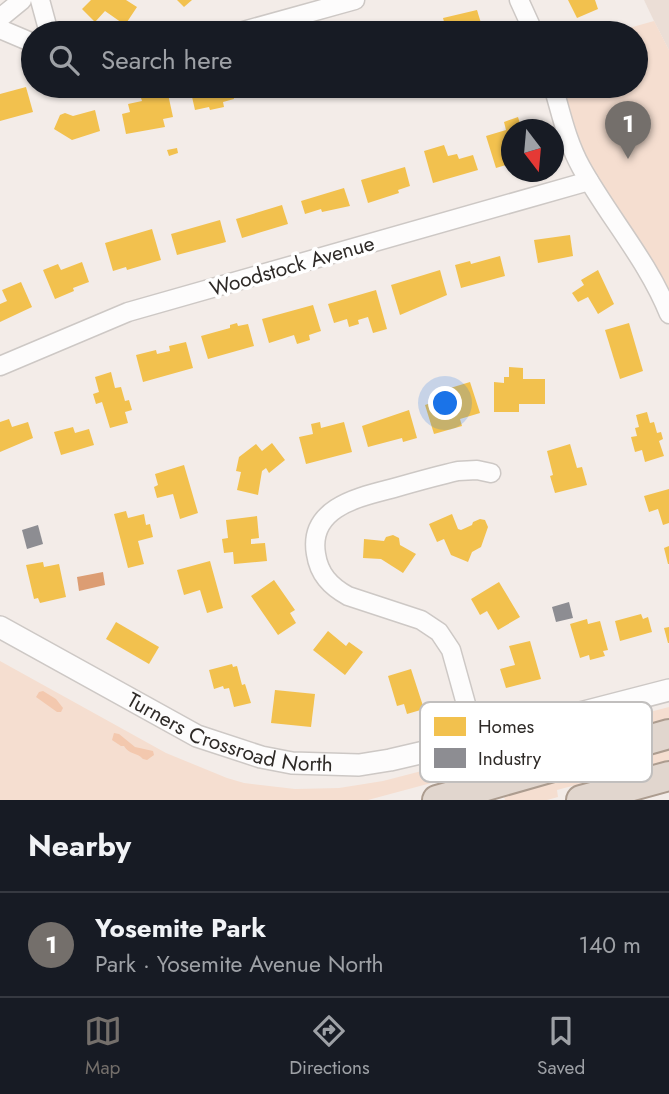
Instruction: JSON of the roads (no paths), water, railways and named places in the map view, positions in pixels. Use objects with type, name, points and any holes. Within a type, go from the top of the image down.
[{"type":"highway","points":[[652,739],[669,734]]},
{"type":"highway","points":[[652,781],[669,776]]},
{"type":"highway","points":[[438,800],[501,782]]},
{"type":"highway","points":[[581,800],[647,782]]},
{"type":"street","points":[[0,18],[22,0]]},
{"type":"street","points":[[40,0],[46,21]]},
{"type":"street","points":[[279,21],[355,0]]},
{"type":"street","points":[[519,0],[529,21]]},
{"type":"street","points":[[0,29],[21,38]]},
{"type":"street","points":[[557,98],[571,146],[589,181],[651,278],[669,314]]},
{"type":"street","name":"Woodstock Avenue","points":[[0,366],[128,312],[589,181]]},
{"type":"street","points":[[465,702],[446,640],[432,626],[339,591],[324,577],[315,547],[316,537],[325,518],[344,503],[458,471],[477,470],[491,473]]},
{"type":"street","name":"Turners Crossroad North","points":[[0,627],[197,736],[261,757],[292,763],[359,765],[420,752]]},
{"type":"street","name":"Turners Crossroad North","points":[[623,702],[669,690]]},
{"type":"place","name":"Yosemite Park","points":[[628,159]]}]
